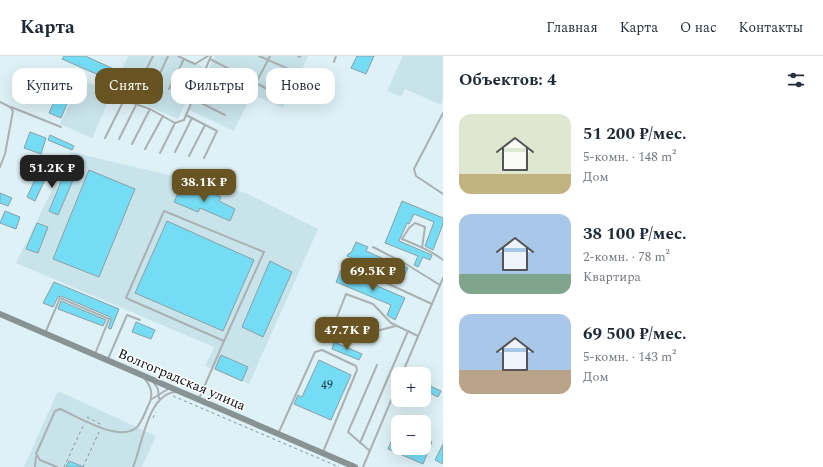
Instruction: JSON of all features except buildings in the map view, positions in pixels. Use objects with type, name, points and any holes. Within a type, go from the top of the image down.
[{"type":"main road","name":"Волгоградская улица","points":[[0,314],[355,467]]},
{"type":"lane","points":[[147,68],[153,56]]},
{"type":"lane","points":[[162,68],[168,56]]},
{"type":"lane","points":[[178,56],[195,64],[210,57]]},
{"type":"lane","points":[[259,56],[287,68]]},
{"type":"lane","points":[[258,79],[270,56]]},
{"type":"lane","points":[[334,62],[336,56]]},
{"type":"lane","points":[[206,68],[210,57]]},
{"type":"lane","points":[[210,57],[229,68]]},
{"type":"lane","points":[[169,88],[184,59]]},
{"type":"lane","points":[[105,138],[124,100],[150,110],[175,123]]},
{"type":"lane","points":[[0,102],[61,127]]},
{"type":"lane","points":[[160,153],[175,123],[184,120],[191,104]]},
{"type":"lane","points":[[203,104],[225,115]]},
{"type":"lane","points":[[119,139],[136,105]]},
{"type":"lane","points":[[0,167],[5,154],[13,111],[10,107]]},
{"type":"lane","points":[[132,144],[150,110]]},
{"type":"lane","points":[[443,113],[414,169],[416,176],[428,186],[443,194]]},
{"type":"lane","points":[[186,115],[217,131],[204,158]]},
{"type":"lane","points":[[145,149],[163,116]]},
{"type":"lane","points":[[176,152],[192,118]]},
{"type":"lane","points":[[189,156],[205,125]]},
{"type":"lane","points":[[199,400],[264,252],[164,211],[126,298],[224,341]]},
{"type":"lane","points":[[422,248],[425,227],[415,223],[409,228],[402,239],[437,255],[443,260]]},
{"type":"lane","points":[[373,247],[406,264],[440,285]]},
{"type":"lane","points":[[356,269],[432,304]]},
{"type":"lane","points":[[405,367],[443,278]]},
{"type":"lane","points":[[396,326],[372,332],[337,316],[346,294],[373,304],[391,323],[418,336]]},
{"type":"lane","points":[[45,333],[60,298],[109,319],[95,355]]},
{"type":"lane","points":[[108,360],[127,315],[140,320]]},
{"type":"lane","points":[[360,443],[408,331]]},
{"type":"lane","points":[[278,434],[315,352],[322,350],[356,366],[357,370],[322,453]]},
{"type":"lane","points":[[370,451],[348,432],[377,365]]},
{"type":"lane","points":[[140,374],[150,387],[151,400]]},
{"type":"lane","points":[[133,467],[139,453],[143,431],[159,400],[157,386],[148,378]]},
{"type":"lane","points":[[36,467],[37,450],[55,411],[60,409],[117,433],[132,430],[137,427],[151,400],[159,393],[171,388]]},
{"type":"lane","points":[[159,400],[172,392],[181,392]]},
{"type":"lane","points":[[363,467],[391,401]]},
{"type":"lane","points":[[37,456],[40,460],[57,467]]},
{"type":"path","points":[[168,398],[172,396],[177,398],[339,467]]},
{"type":"path","points":[[153,418],[157,411]]},
{"type":"path","points":[[64,467],[87,417],[107,426]]},
{"type":"path","points":[[83,467],[102,424]]},
{"type":"shaded area","points":[[128,56],[180,56],[202,66],[201,68],[171,68],[171,104],[185,104],[178,119],[144,104],[163,104],[163,68],[123,68]]},
{"type":"shaded area","points":[[215,56],[308,56],[302,68],[266,68],[266,100],[258,97],[258,68],[209,68]]},
{"type":"shaded area","points":[[403,56],[443,56],[443,99],[441,105],[405,89],[401,97],[387,91]]},
{"type":"shaded area","points":[[87,82],[95,85],[95,104],[107,104],[92,138],[60,124],[69,104],[87,104]]},
{"type":"shaded area","points":[[192,104],[247,104],[234,131],[189,110]]},
{"type":"shaded area","points":[[274,104],[285,104],[283,108]]},
{"type":"shaded area","points":[[71,152],[246,193],[318,229],[249,384],[205,366],[214,347],[16,263]]},
{"type":"shaded area","points":[[58,391],[156,436],[142,467],[24,467]]}]
